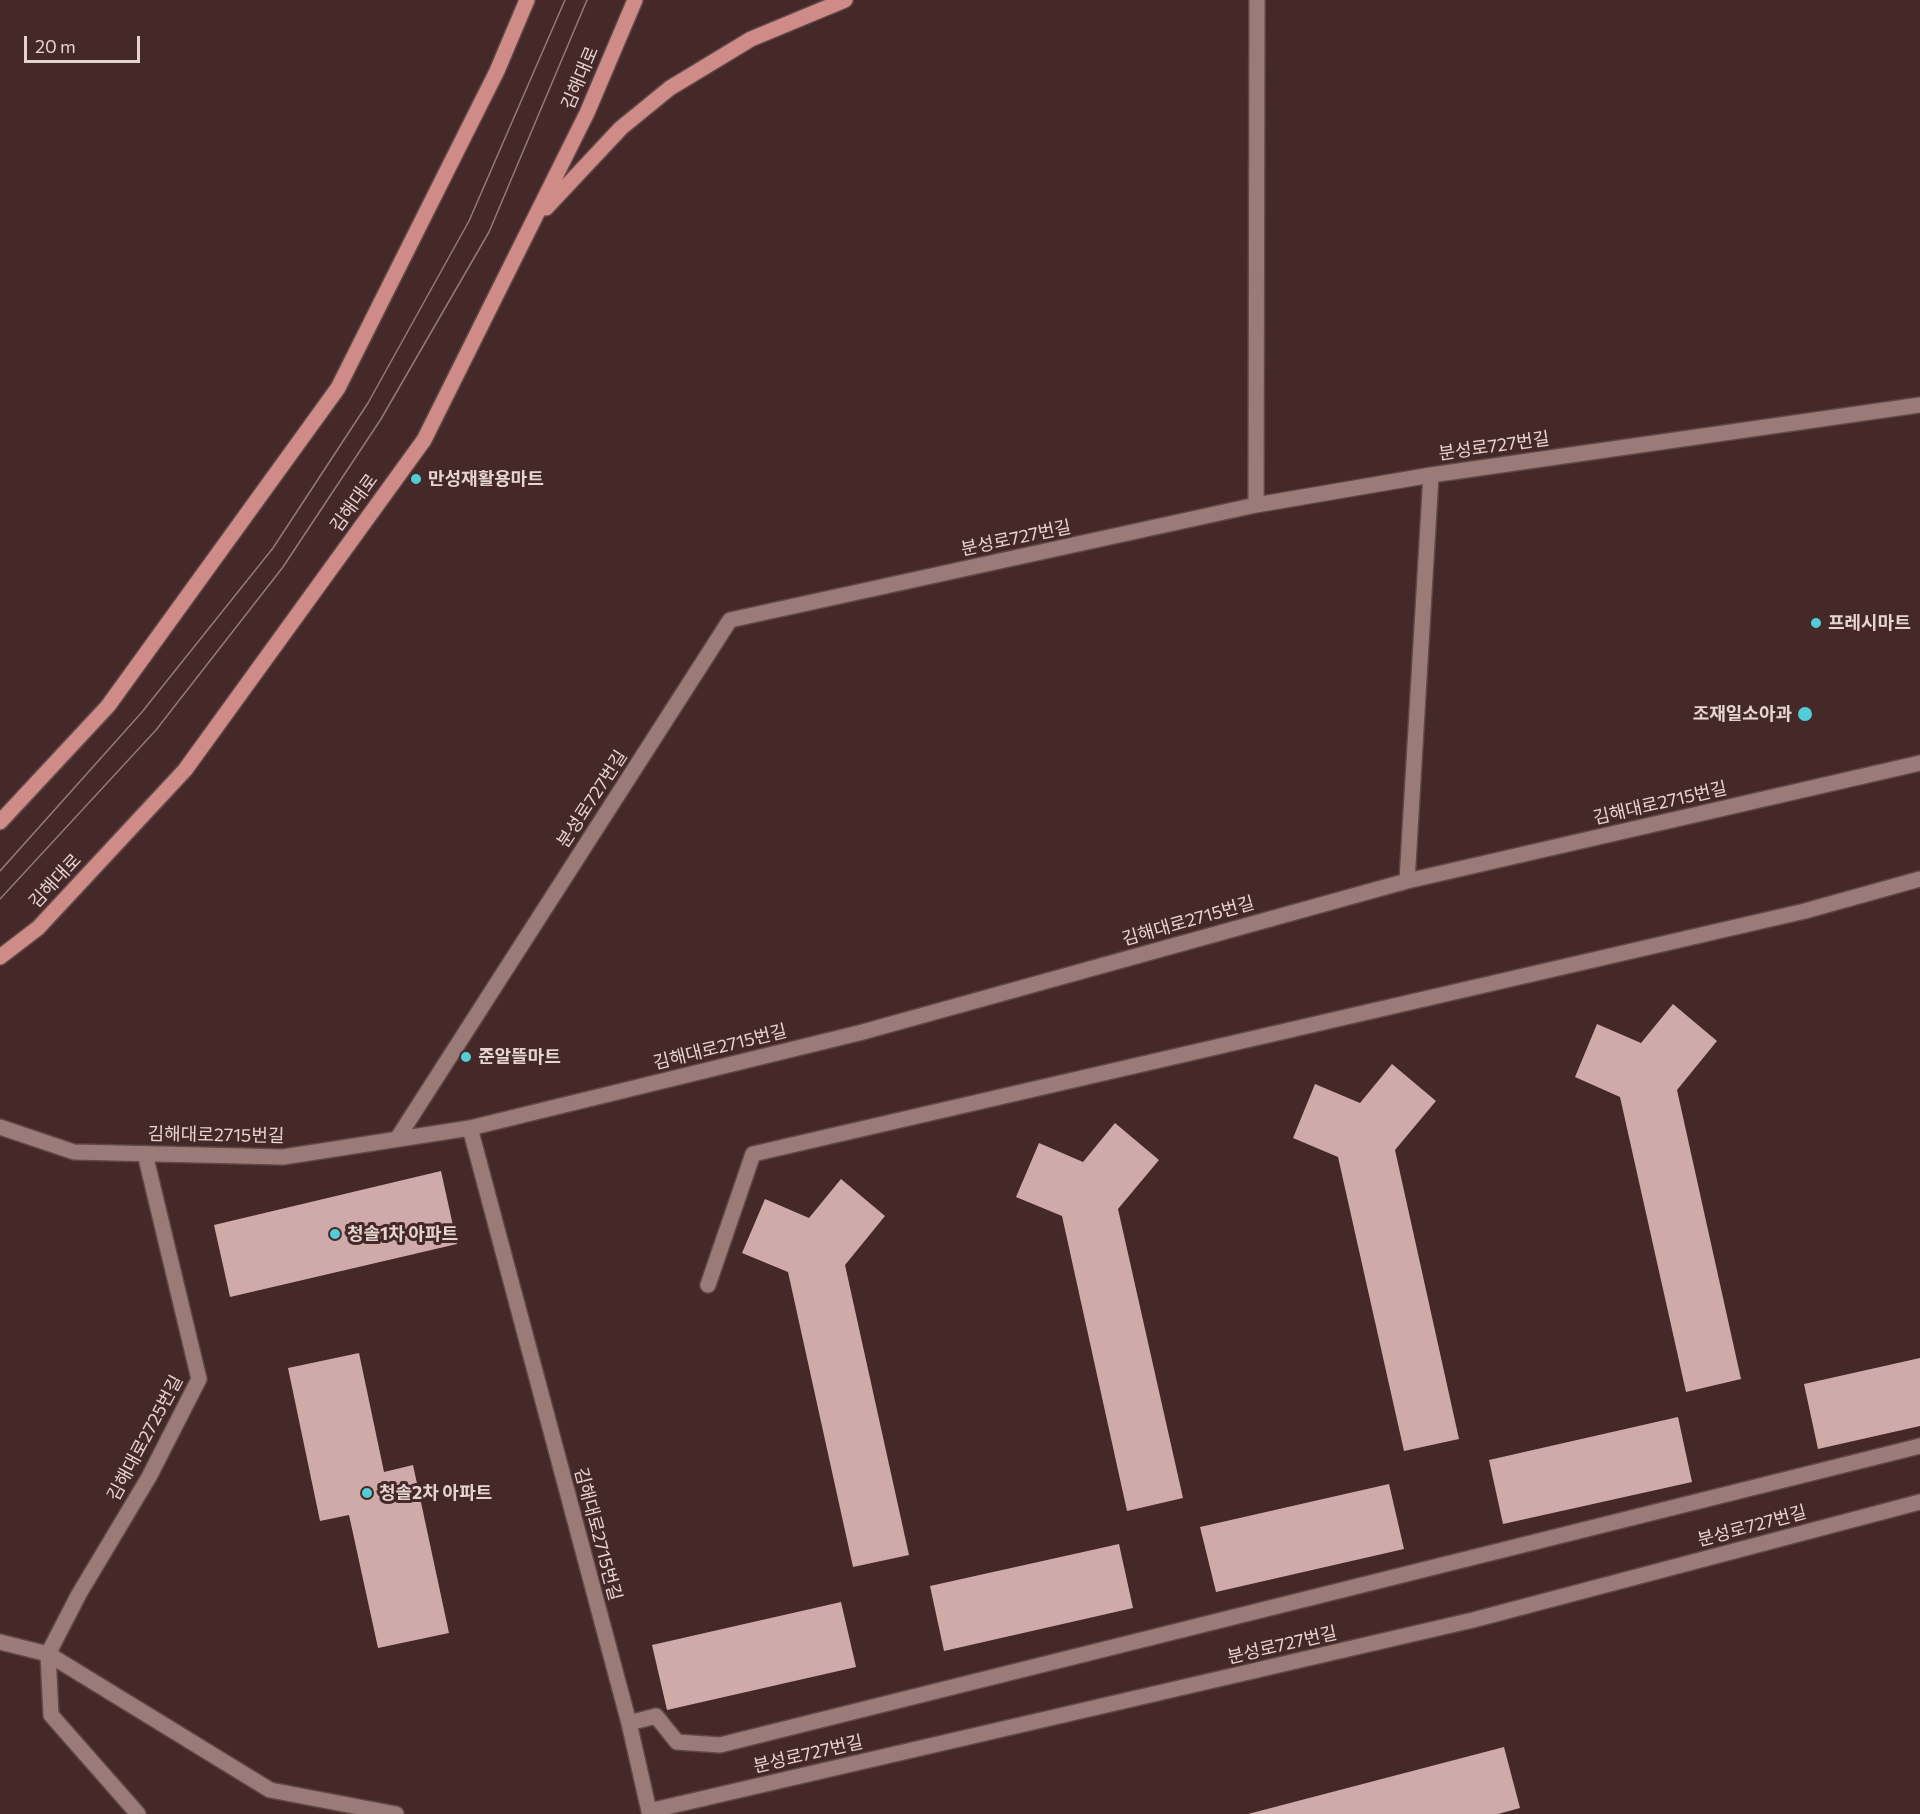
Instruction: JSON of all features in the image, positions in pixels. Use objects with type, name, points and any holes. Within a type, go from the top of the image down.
[{"type":"main road","points":[[0,822],[108,706],[338,388],[492,81],[527,0]]},
{"type":"main road","name":"김해대로","points":[[0,957],[38,928],[185,770],[424,440],[587,113],[635,0]]},
{"type":"main road","points":[[535,219],[621,128],[670,88],[751,39],[845,0]]},
{"type":"street","points":[[1256,505],[1257,0]]},
{"type":"street","name":"분성로727번길","points":[[397,1139],[730,620],[1256,505],[1431,475],[1920,405]]},
{"type":"street","points":[[1407,881],[1431,475]]},
{"type":"street","name":"김해대로2715번길","points":[[0,1127],[74,1152],[283,1157],[470,1128],[859,1033],[1407,881],[1920,763]]},
{"type":"street","points":[[708,1285],[753,1154],[1804,911],[1920,879]]},
{"type":"street","name":"김해대로2715번길","points":[[470,1128],[628,1723],[649,1811]]},
{"type":"street","name":"김해대로2725번길","points":[[48,1654],[79,1594],[149,1477],[199,1379],[145,1154]]},
{"type":"street","points":[[628,1723],[656,1716],[677,1742],[720,1744],[1920,1446]]},
{"type":"street","name":"분성로727번길","points":[[649,1811],[1473,1620],[1920,1502]]},
{"type":"street","points":[[0,1642],[48,1654],[270,1790],[396,1814]]},
{"type":"street","points":[[48,1654],[51,1715],[138,1814]]},
{"type":"building","points":[[1673,1004],[1717,1041],[1677,1090],[1741,1379],[1686,1392],[1620,1097],[1575,1077],[1597,1024],[1641,1043]]},
{"type":"building","points":[[1392,1064],[1436,1101],[1395,1150],[1459,1439],[1404,1451],[1338,1157],[1293,1138],[1315,1084],[1360,1103]]},
{"type":"building","points":[[1115,1123],[1159,1160],[1118,1209],[1183,1498],[1127,1511],[1062,1216],[1016,1197],[1039,1143],[1083,1162]]},
{"type":"building","name":"청솔1차 아파트","points":[[441,1171],[457,1244],[230,1297],[214,1225]]},
{"type":"building","points":[[841,1179],[885,1216],[845,1265],[909,1555],[853,1567],[788,1272],[742,1253],[765,1199],[809,1218]]},
{"type":"building","name":"청솔2차 아파트","points":[[359,1353],[384,1472],[413,1465],[449,1633],[378,1648],[349,1515],[320,1521],[288,1368]]},
{"type":"building","points":[[1920,1358],[1920,1426],[1818,1449],[1804,1384]]},
{"type":"building","points":[[1678,1417],[1692,1482],[1503,1524],[1489,1460]]},
{"type":"building","points":[[1389,1484],[1404,1549],[1216,1592],[1200,1527]]},
{"type":"building","points":[[1119,1544],[1133,1608],[944,1651],[930,1586]]},
{"type":"building","points":[[841,1602],[856,1667],[667,1710],[652,1645]]},
{"type":"building","points":[[1504,1747],[1520,1808],[1498,1814],[1248,1814]]},
{"type":"tram line","points":[[0,871],[142,712],[273,548],[368,403],[469,221],[565,0]]},
{"type":"tram line","points":[[0,899],[156,730],[283,567],[381,419],[489,232],[587,0]]},
{"type":"place","name":"만성재활용마트","points":[[416,479]]},
{"type":"place","name":"프레시마트","points":[[1816,623]]},
{"type":"place","name":"조재일소아과","points":[[1805,714]]},
{"type":"place","name":"준알뜰마트","points":[[466,1057]]},
{"type":"place","name":"청솔1차 아파트","points":[[335,1234]]},
{"type":"place","name":"청솔2차 아파트","points":[[367,1493]]}]
